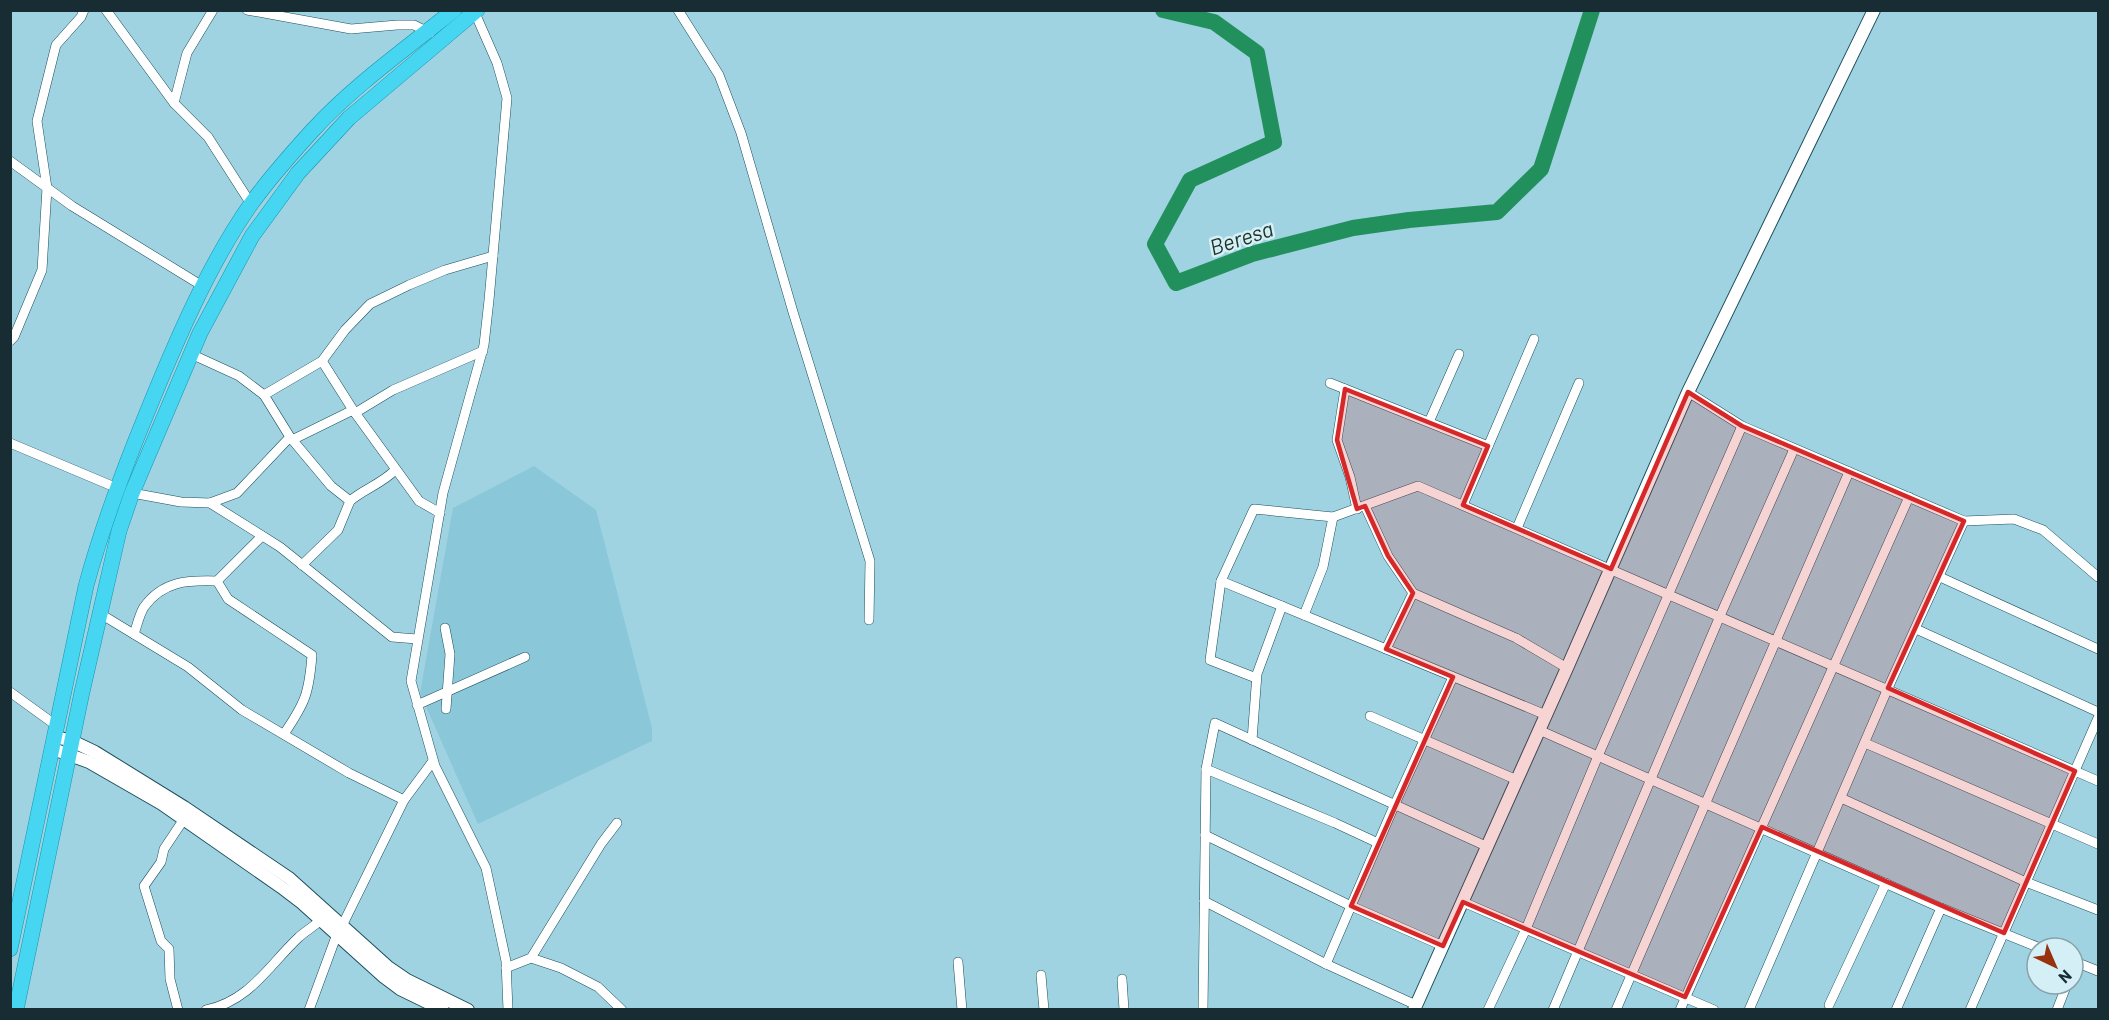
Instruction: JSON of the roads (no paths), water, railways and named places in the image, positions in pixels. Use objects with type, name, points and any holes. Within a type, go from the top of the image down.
[{"type":"highway","points":[[10,949],[86,586],[99,538],[117,488],[169,358],[224,248],[251,204],[289,157],[334,109],[454,10]]},
{"type":"highway","points":[[16,1010],[99,613],[119,531],[132,493],[200,333],[252,236],[298,173],[349,118],[476,12]]},
{"type":"street","points":[[10,342],[42,270],[47,188],[37,121],[56,45],[81,17],[84,10]]},
{"type":"street","points":[[106,10],[174,103],[208,137],[251,204]]},
{"type":"street","points":[[174,103],[187,53],[213,10]]},
{"type":"street","points":[[247,10],[351,29],[397,25],[414,26],[428,31],[438,44]]},
{"type":"street","points":[[678,10],[719,75],[741,133],[870,561],[869,620]]},
{"type":"street","points":[[1204,901],[1415,1007],[1488,847],[1688,392],[1874,10]]},
{"type":"street","points":[[476,12],[497,63],[507,98],[493,256],[483,351],[443,493],[411,681],[433,761],[486,867],[506,968],[508,1010]]},
{"type":"street","points":[[10,161],[74,208],[204,287]]},
{"type":"street","points":[[264,395],[322,362],[345,330],[370,304],[445,270],[493,256]]},
{"type":"street","points":[[1463,506],[1534,339]]},
{"type":"street","points":[[132,493],[181,502],[210,503],[237,493],[291,438],[354,412],[393,390],[483,351]]},
{"type":"street","points":[[191,354],[239,376],[264,395],[291,438],[331,486],[351,501]]},
{"type":"street","points":[[1429,422],[1460,354]]},
{"type":"street","points":[[322,362],[354,412],[419,501],[440,513]]},
{"type":"street","points":[[1330,383],[1488,446]]},
{"type":"street","points":[[1516,528],[1579,383]]},
{"type":"street","points":[[1345,389],[1337,440],[1361,507],[1388,556],[1413,593],[1516,638],[1567,668]]},
{"type":"street","points":[[1688,392],[1742,426],[1964,520],[2014,519],[2043,530],[2098,577]]},
{"type":"street","points":[[1488,1010],[1526,929],[1598,756],[1742,426]]},
{"type":"street","points":[[10,442],[117,488]]},
{"type":"street","points":[[1553,1010],[1720,616],[1794,449]]},
{"type":"street","points":[[303,566],[338,530],[351,501],[358,494],[390,476],[395,470]]},
{"type":"street","points":[[1616,1010],[1849,472]]},
{"type":"street","points":[[1256,678],[1210,660],[1221,581],[1254,509],[1333,518],[1418,486],[2098,781]]},
{"type":"street","points":[[1680,1010],[1909,497]]},
{"type":"street","points":[[210,503],[262,536],[303,566],[392,637],[417,639]]},
{"type":"street","points":[[1304,615],[1323,567],[1333,518]]},
{"type":"street","points":[[1749,1010],[1888,688],[1964,520]]},
{"type":"street","points":[[134,634],[143,609],[155,596],[169,586],[182,581],[217,581],[262,536]]},
{"type":"street","points":[[1940,577],[2098,649]]},
{"type":"street","points":[[217,581],[228,599],[312,655],[307,693],[301,709],[284,735]]},
{"type":"street","points":[[1221,581],[1546,715]]},
{"type":"street","points":[[1386,649],[1413,593]]},
{"type":"street","points":[[1252,740],[1256,678],[1282,606]]},
{"type":"street","points":[[99,613],[188,667],[242,710],[349,773],[404,800]]},
{"type":"street","points":[[445,628],[450,654],[446,709]]},
{"type":"street","points":[[1916,629],[2098,712]]},
{"type":"street","points":[[417,705],[525,657]]},
{"type":"street","points":[[1326,964],[1453,677]]},
{"type":"street","points":[[10,692],[55,737],[89,762],[184,819],[407,980],[468,1010]]},
{"type":"street","points":[[1370,716],[1517,780]]},
{"type":"street","points":[[1970,1010],[2098,718]]},
{"type":"street","points":[[1203,1010],[1206,769],[1215,723],[1488,847]]},
{"type":"street","points":[[1539,730],[1941,908],[2025,942]]},
{"type":"street","points":[[1865,743],[2098,844]]},
{"type":"street","points":[[71,747],[95,752],[184,807],[289,878],[340,930],[364,961],[400,989],[443,1010]]},
{"type":"street","points":[[309,1010],[340,930],[384,838],[404,800],[433,761]]},
{"type":"street","points":[[1206,769],[1378,843]]},
{"type":"street","points":[[1841,798],[2026,882],[2098,910]]},
{"type":"street","points":[[178,1010],[170,979],[170,950],[162,941],[144,886],[161,862],[164,849],[184,819]]},
{"type":"street","points":[[506,968],[531,958],[601,844],[617,823]]},
{"type":"street","points":[[1205,835],[1351,906],[1443,946]]},
{"type":"street","points":[[1829,1005],[1886,883]]},
{"type":"street","points":[[1463,902],[1714,1010]]},
{"type":"street","points":[[1896,1010],[1941,908]]},
{"type":"street","points":[[206,1010],[233,1001],[260,979],[300,936],[321,920]]},
{"type":"street","points":[[531,958],[561,968],[598,987],[622,1010]]},
{"type":"street","points":[[958,962],[962,1010]]},
{"type":"street","points":[[1041,975],[1044,1010]]},
{"type":"street","points":[[1122,979],[1124,1010]]},
{"type":"waterway","name":"Beresa","points":[[1163,10],[1214,22],[1257,53],[1274,142],[1190,180],[1155,244],[1176,283],[1252,254],[1353,228],[1497,212],[1541,169],[1592,10]]}]
